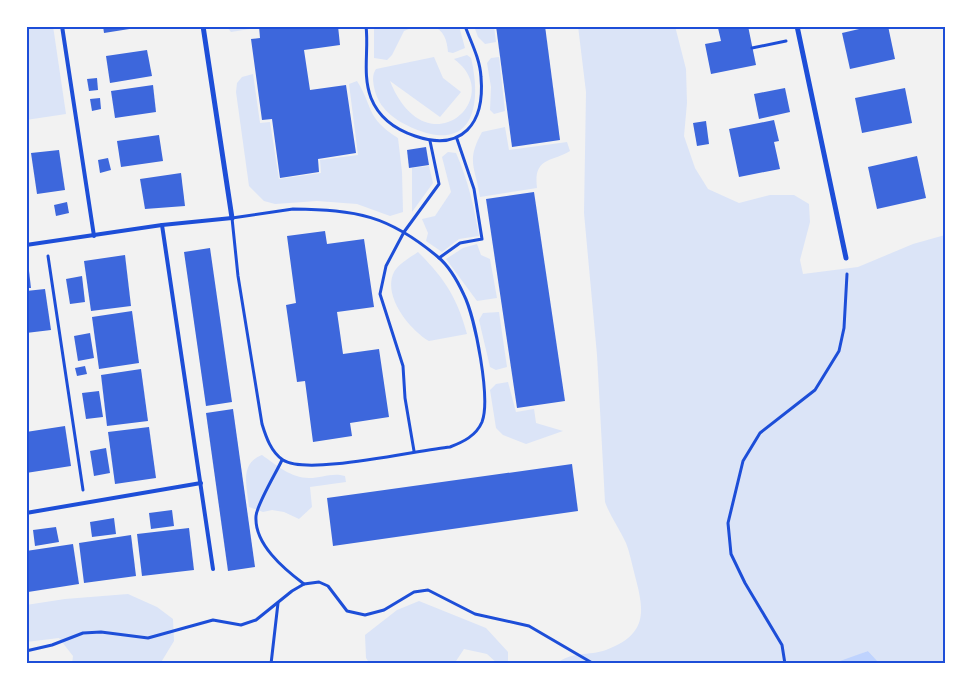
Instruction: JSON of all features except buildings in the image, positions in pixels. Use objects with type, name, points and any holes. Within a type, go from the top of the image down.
[{"type":"street","points":[[203,26],[232,218]]},
{"type":"street","points":[[797,26],[846,258]]},
{"type":"lane","points":[[62,26],[94,236]]},
{"type":"lane","points":[[26,245],[162,225],[232,218]]},
{"type":"lane","points":[[162,225],[213,570]]},
{"type":"lane","points":[[26,513],[201,483]]},
{"type":"path","points":[[366,26],[367,80],[375,107],[391,126],[430,141],[457,139],[467,132],[474,122],[480,94],[481,78],[478,63],[465,26]]},
{"type":"path","points":[[752,48],[800,38]]},
{"type":"path","points":[[439,258],[460,243],[482,239],[474,189],[457,139]]},
{"type":"path","points":[[414,451],[405,398],[403,366],[380,294],[386,266],[404,232],[439,184],[430,141]]},
{"type":"path","points":[[294,210],[339,210],[364,214],[404,232],[439,258],[464,294],[472,316],[484,389],[485,412],[481,424],[473,435],[463,442],[450,447],[309,466],[292,464],[282,460],[267,440],[262,424],[238,276],[232,218],[294,210]]},
{"type":"path","points":[[46,242],[84,503]]},
{"type":"path","points":[[785,664],[782,645],[745,583],[731,554],[728,523],[743,461],[760,433],[815,390],[839,351],[844,328],[848,266]]},
{"type":"path","points":[[282,460],[256,515],[257,525],[262,539],[284,568],[304,584]]},
{"type":"path","points":[[26,651],[52,645],[83,633],[101,632],[148,638],[213,620],[241,625],[256,620],[304,584],[319,582],[328,586],[348,611],[365,615],[384,610],[414,592],[428,590],[475,614],[529,626],[594,664]]},
{"type":"path","points":[[271,664],[278,603]]},
{"type":"shaded area","points":[[26,26],[53,26],[66,114],[26,120]]},
{"type":"shaded area","points":[[226,26],[255,26],[256,28],[231,32]]},
{"type":"shaded area","points":[[374,26],[416,26],[404,31],[392,55],[387,60],[374,58]]},
{"type":"shaded area","points":[[432,26],[459,26],[465,48],[453,53],[448,52],[444,36]]},
{"type":"shaded area","points":[[474,26],[494,26],[496,42],[485,44],[478,37]]},
{"type":"shaded area","points":[[578,26],[675,26],[686,69],[687,103],[684,136],[695,168],[708,189],[739,203],[770,195],[794,195],[809,204],[810,222],[800,260],[803,274],[858,267],[913,244],[945,235],[945,664],[880,664],[868,651],[836,664],[556,664],[574,655],[600,652],[619,644],[636,629],[640,621],[641,611],[638,589],[627,547],[605,502],[597,355],[584,213],[586,92]]},
{"type":"shaded area","points":[[467,55],[471,58],[474,75],[474,107],[469,120],[462,129],[450,134],[435,135],[415,129],[395,118],[379,102],[373,82],[373,75],[376,69],[434,57],[443,78],[461,92],[440,117],[390,81],[405,107],[423,121],[440,124],[456,118],[467,107],[472,92],[468,75],[454,59]]},
{"type":"shaded area","points":[[499,57],[505,111],[494,114],[490,110],[491,87],[487,63],[491,58]]},
{"type":"shaded area","points":[[253,74],[260,123],[270,122],[279,179],[321,173],[320,160],[358,155],[349,84],[357,81],[375,118],[387,131],[398,138],[402,172],[403,212],[390,216],[357,204],[317,201],[275,204],[264,201],[249,186],[236,92],[237,83],[242,77]]},
{"type":"shaded area","points":[[505,127],[509,150],[567,142],[570,151],[545,162],[541,166],[538,171],[537,188],[480,197],[473,164],[474,150],[482,132]]},
{"type":"shaded area","points":[[448,152],[456,153],[464,173],[473,204],[479,236],[459,239],[442,252],[426,241],[428,233],[422,219],[435,216],[451,192],[442,157]]},
{"type":"shaded area","points":[[429,166],[433,183],[412,212],[412,168]]},
{"type":"shaded area","points":[[477,244],[481,255],[490,259],[497,298],[477,301],[446,259],[463,248]]},
{"type":"shaded area","points":[[418,252],[442,280],[454,299],[467,334],[429,341],[406,321],[400,311],[392,291],[391,281],[396,269]]},
{"type":"shaded area","points":[[499,312],[507,367],[496,370],[490,367],[479,320],[483,313]]},
{"type":"shaded area","points":[[508,382],[516,412],[534,409],[536,423],[563,431],[526,444],[503,435],[496,428],[490,390],[496,384]]},
{"type":"shaded area","points":[[262,455],[296,476],[309,478],[340,475],[345,476],[346,482],[310,487],[312,507],[299,519],[284,512],[272,510],[263,512],[249,507],[246,484],[247,470],[250,464]]},
{"type":"shaded area","points":[[128,594],[157,607],[173,619],[174,641],[160,664],[72,664],[73,656],[59,638],[26,642],[26,605],[65,599]]},
{"type":"shaded area","points":[[419,601],[486,628],[508,652],[508,661],[498,664],[487,654],[464,649],[454,664],[370,664],[366,658],[365,635],[397,610]]},
{"type":"water","points":[[868,651],[880,664],[837,664],[840,661]]}]
